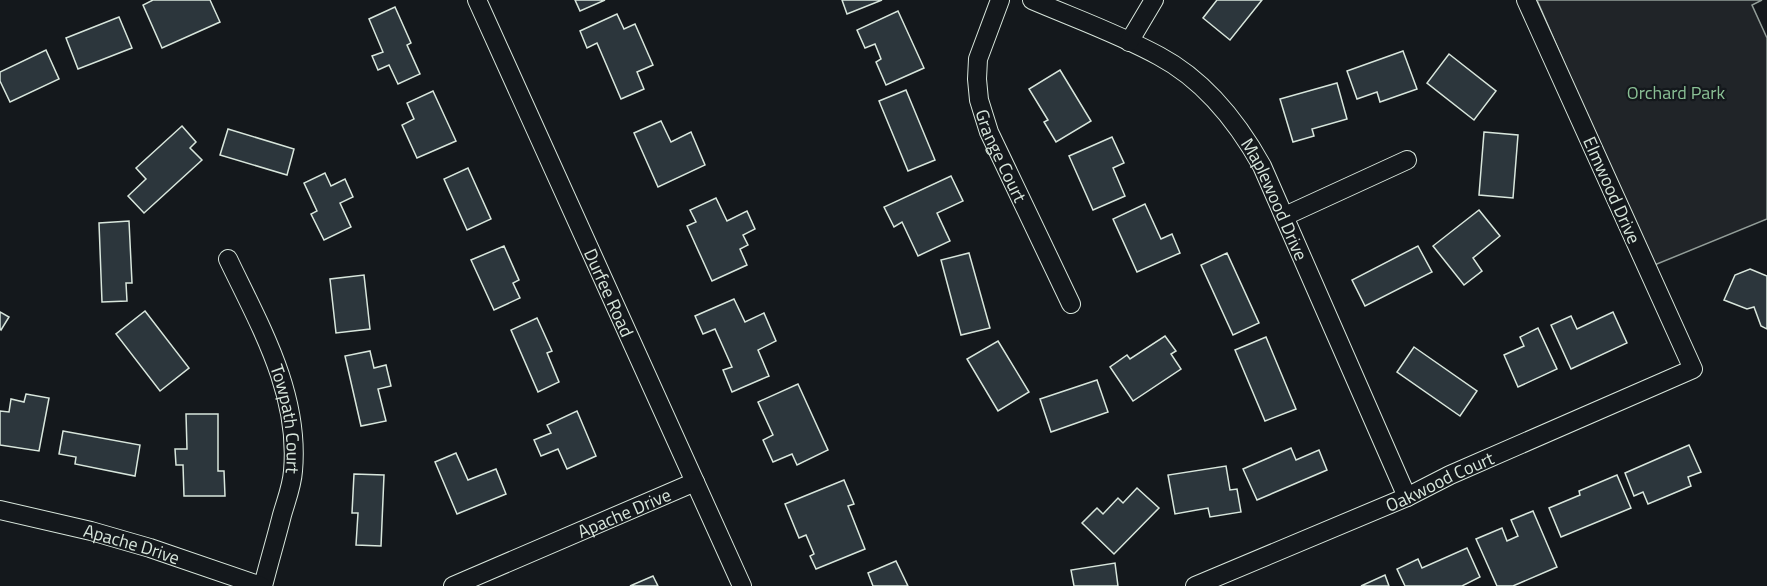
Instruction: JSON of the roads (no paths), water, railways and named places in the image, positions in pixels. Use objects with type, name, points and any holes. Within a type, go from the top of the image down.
[{"type":"street","name":"Durfee Road","points":[[477,0],[742,586]]},
{"type":"street","name":"Grange Court","points":[[1000,0],[978,58],[977,79],[981,106],[989,132],[1071,304]]},
{"type":"street","name":"Maplewood Drive","points":[[1032,0],[1130,42],[1181,70],[1219,105],[1252,148],[1285,216],[1407,497]]},
{"type":"street","points":[[1130,42],[1154,0]]},
{"type":"street","name":"Elmwood Drive","points":[[1526,0],[1693,369],[1682,374]]},
{"type":"street","points":[[1285,216],[1407,160]]},
{"type":"street","name":"Towpath Court","points":[[228,259],[273,354],[286,389],[294,447],[292,481],[262,586]]},
{"type":"street","name":"Oakwood Court","points":[[1195,586],[1407,497],[1450,475],[1682,374]]},
{"type":"street","name":"Apache Drive","points":[[453,586],[695,482]]},
{"type":"street","name":"Apache Drive","points":[[0,510],[140,545],[262,586]]},
{"type":"park label","name":"Orchard Park","points":[[1676,92]]}]
